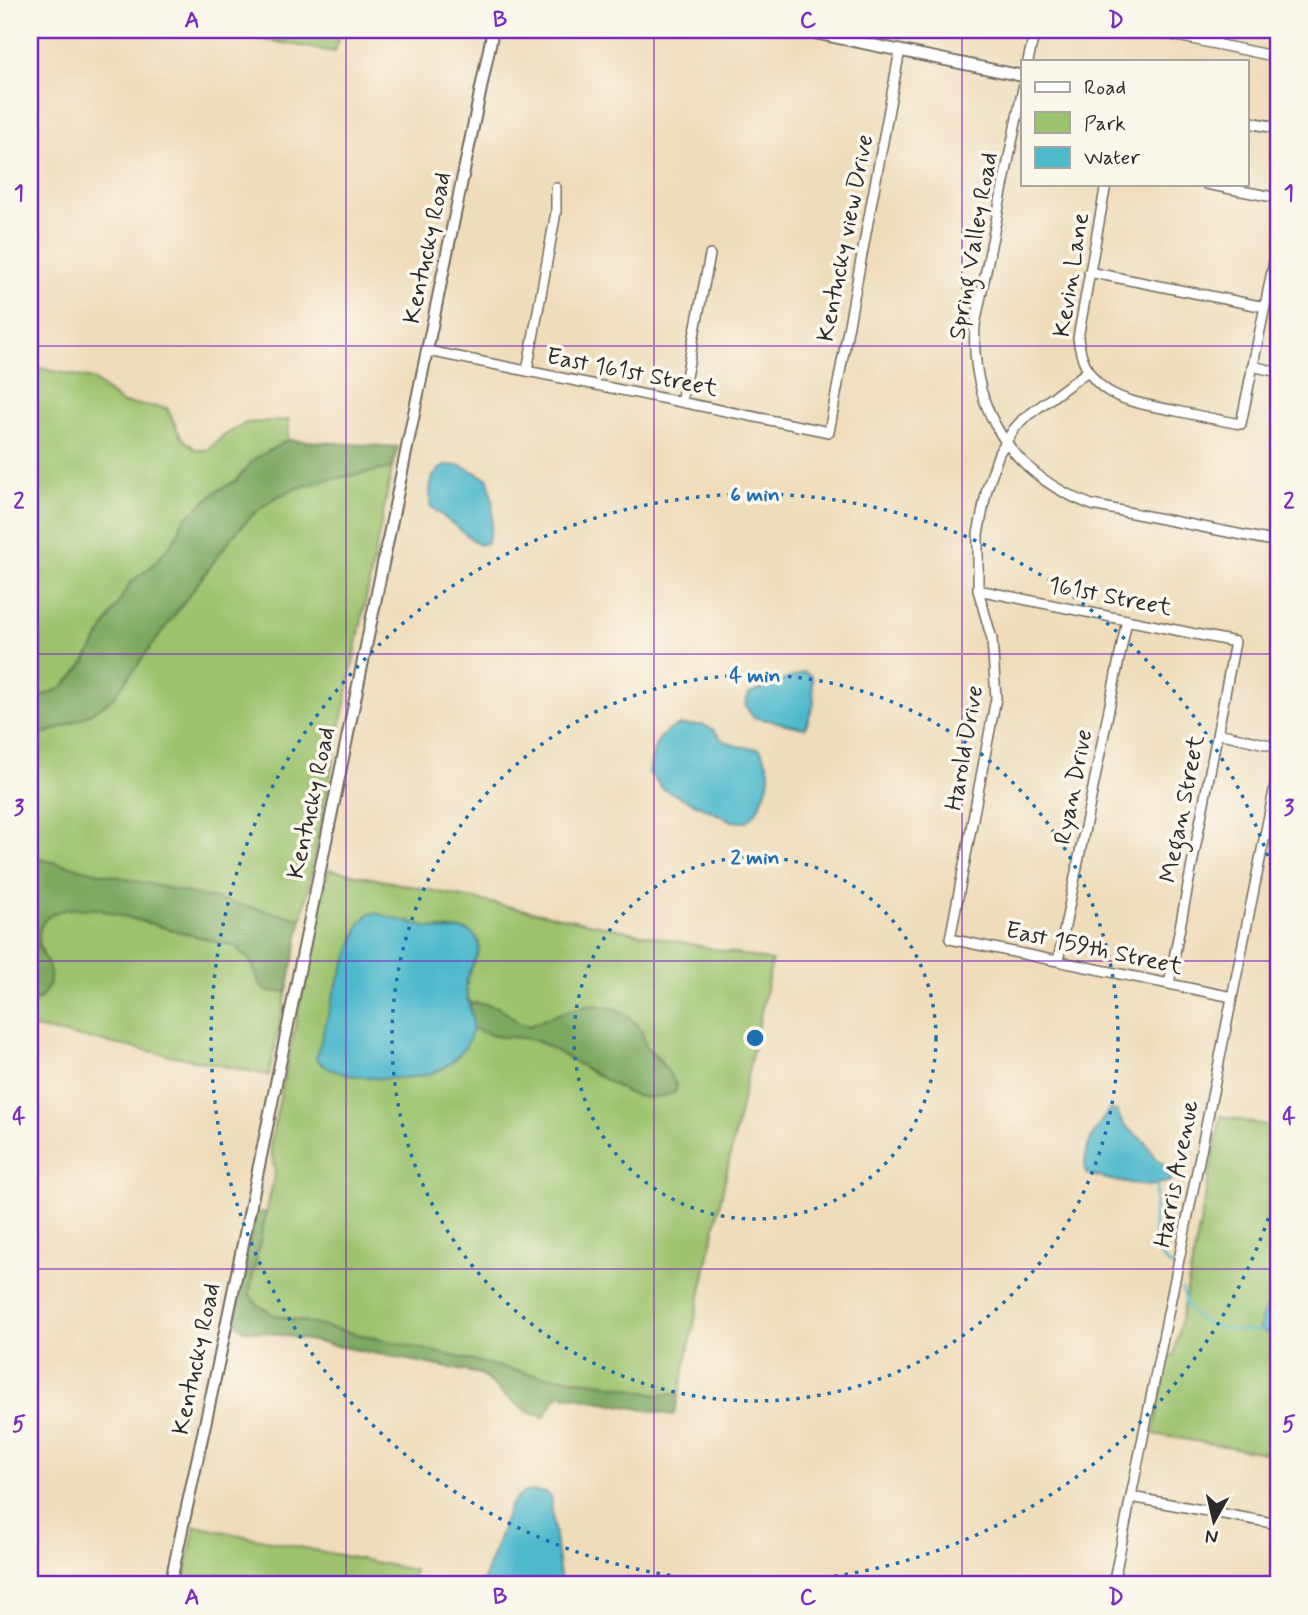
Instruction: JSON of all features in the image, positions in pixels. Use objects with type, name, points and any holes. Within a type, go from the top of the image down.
[{"type":"street","name":"Kentucky Road","points":[[170,1585],[219,1360],[493,30]]},
{"type":"street","points":[[800,30],[1021,76]]},
{"type":"street","points":[[1028,60],[1035,30]]},
{"type":"street","points":[[1148,30],[1278,57]]},
{"type":"street","points":[[1216,44],[1219,30]]},
{"type":"street","name":"Kentucky view Drive","points":[[828,432],[900,50]]},
{"type":"street","name":"Spring Valley Road","points":[[1021,98],[975,326],[976,372],[990,417],[1016,456],[1042,480],[1084,502],[1278,542]]},
{"type":"street","points":[[1248,122],[1278,128]]},
{"type":"street","points":[[1011,145],[1021,147]]},
{"type":"street","name":"Kevin Lane","points":[[1106,186],[1078,338],[1088,371],[1108,392],[1129,402],[1241,424],[1252,366]]},
{"type":"street","points":[[1216,186],[1278,198]]},
{"type":"street","points":[[527,371],[556,212],[556,188]]},
{"type":"street","points":[[1278,242],[1252,366],[1278,372]]},
{"type":"street","points":[[681,402],[710,256]]},
{"type":"street","points":[[1089,272],[1265,307]]},
{"type":"street","name":"East 161st Street","points":[[428,351],[828,432]]},
{"type":"street","name":"Kevin Lane","points":[[1005,441],[1023,419],[1088,371]]},
{"type":"street","name":"Harold Drive","points":[[950,939],[996,698],[992,639],[978,590],[977,556],[981,511],[1005,441]]},
{"type":"street","name":"161st Street","points":[[978,590],[1235,642]]},
{"type":"street","name":"Ryan Drive","points":[[1058,961],[1127,620]]},
{"type":"street","name":"Megan Street","points":[[1169,984],[1235,642]]},
{"type":"street","points":[[1218,733],[1278,747]]},
{"type":"street","name":"Harris Avenue","points":[[1113,1585],[1232,997],[1274,812],[1278,771]]},
{"type":"street","name":"East 159th Street","points":[[950,939],[1232,997]]},
{"type":"street","points":[[1131,1496],[1278,1524]]},
{"type":"green space","points":[[210,30],[340,30],[335,52]]},
{"type":"green space","points":[[30,366],[92,379],[122,403],[167,408],[181,437],[196,450],[208,450],[223,436],[246,423],[289,420],[288,440],[254,459],[236,481],[217,491],[184,519],[174,541],[153,565],[130,583],[85,662],[74,676],[60,689],[30,700]]},
{"type":"green space","points":[[288,440],[398,447],[392,468],[299,488],[261,508],[232,537],[113,698],[73,722],[30,739],[30,700],[60,689],[74,676],[85,662],[130,583],[153,565],[174,541],[184,519],[217,491],[236,481],[254,459]]},
{"type":"green space","points":[[392,468],[302,919],[30,857],[30,739],[73,722],[113,698],[232,537],[266,504],[285,493],[314,483]]},
{"type":"green space","points":[[30,857],[302,919],[287,991],[262,988],[251,962],[236,947],[97,909],[76,909],[56,912],[42,923],[39,945],[50,972],[50,983],[41,997],[30,1003]]},
{"type":"green space","points":[[328,869],[772,961],[679,1394],[657,1395],[603,1383],[531,1374],[274,1315],[257,1304],[249,1294],[275,1172],[270,1145]],"holes":[[[410,921],[426,928],[467,930],[478,953],[469,971],[467,983],[470,1003],[486,1006],[529,1026],[585,1007],[608,1008],[620,1012],[633,1022],[642,1035],[645,1046],[659,1058],[677,1087],[675,1092],[652,1098],[634,1095],[542,1043],[525,1038],[495,1036],[475,1029],[417,1076],[370,1077],[334,1071],[320,1063],[335,990],[361,922]]]},
{"type":"green space","points":[[73,907],[97,909],[236,947],[251,962],[262,988],[287,991],[269,1075],[30,1027],[30,1003],[41,998],[49,967],[39,939],[40,925],[50,914]]},
{"type":"green space","points":[[470,1003],[496,1007],[529,1026],[579,1008],[604,1006],[616,1009],[630,1017],[638,1026],[646,1046],[674,1081],[677,1087],[675,1092],[652,1098],[634,1095],[542,1043],[525,1038],[495,1036],[472,1029]]},
{"type":"green space","points":[[1221,1116],[1278,1128],[1278,1455],[1153,1434],[1169,1355],[1174,1356]]},
{"type":"green space","points":[[266,1212],[249,1294],[257,1304],[274,1315],[531,1374],[603,1383],[657,1395],[679,1394],[674,1415],[559,1394],[544,1417],[528,1412],[480,1374],[244,1330],[237,1324],[235,1309],[255,1213]]},
{"type":"green space","points":[[195,1526],[414,1570],[410,1585],[183,1585]]},
{"type":"water","points":[[447,465],[462,466],[488,479],[493,511],[487,543],[479,545],[430,506],[433,477]]},
{"type":"water","points":[[805,672],[812,677],[814,704],[805,728],[753,717],[745,705],[749,694]]},
{"type":"water","points":[[680,725],[702,725],[713,729],[722,740],[737,746],[760,749],[768,765],[769,777],[762,800],[749,819],[744,822],[732,821],[663,789],[649,773],[657,743],[666,732]]},
{"type":"water","points":[[375,913],[434,929],[466,931],[473,934],[479,944],[466,985],[472,1017],[471,1035],[456,1057],[434,1072],[390,1078],[354,1076],[325,1066],[316,1058],[335,990],[361,922],[369,914]]},
{"type":"water","points":[[1109,1110],[1117,1111],[1122,1123],[1146,1143],[1155,1158],[1173,1170],[1171,1181],[1149,1186],[1086,1174],[1087,1148]]},
{"type":"water","points":[[1278,1300],[1278,1334],[1260,1331],[1263,1313]]},
{"type":"water","points":[[524,1492],[546,1493],[550,1497],[561,1585],[482,1585],[510,1505]]},
{"type":"waterway","points":[[1157,1184],[1155,1242],[1162,1257],[1175,1268]]},
{"type":"waterway","points":[[1182,1290],[1189,1309],[1204,1322],[1232,1330],[1260,1331]]}]
